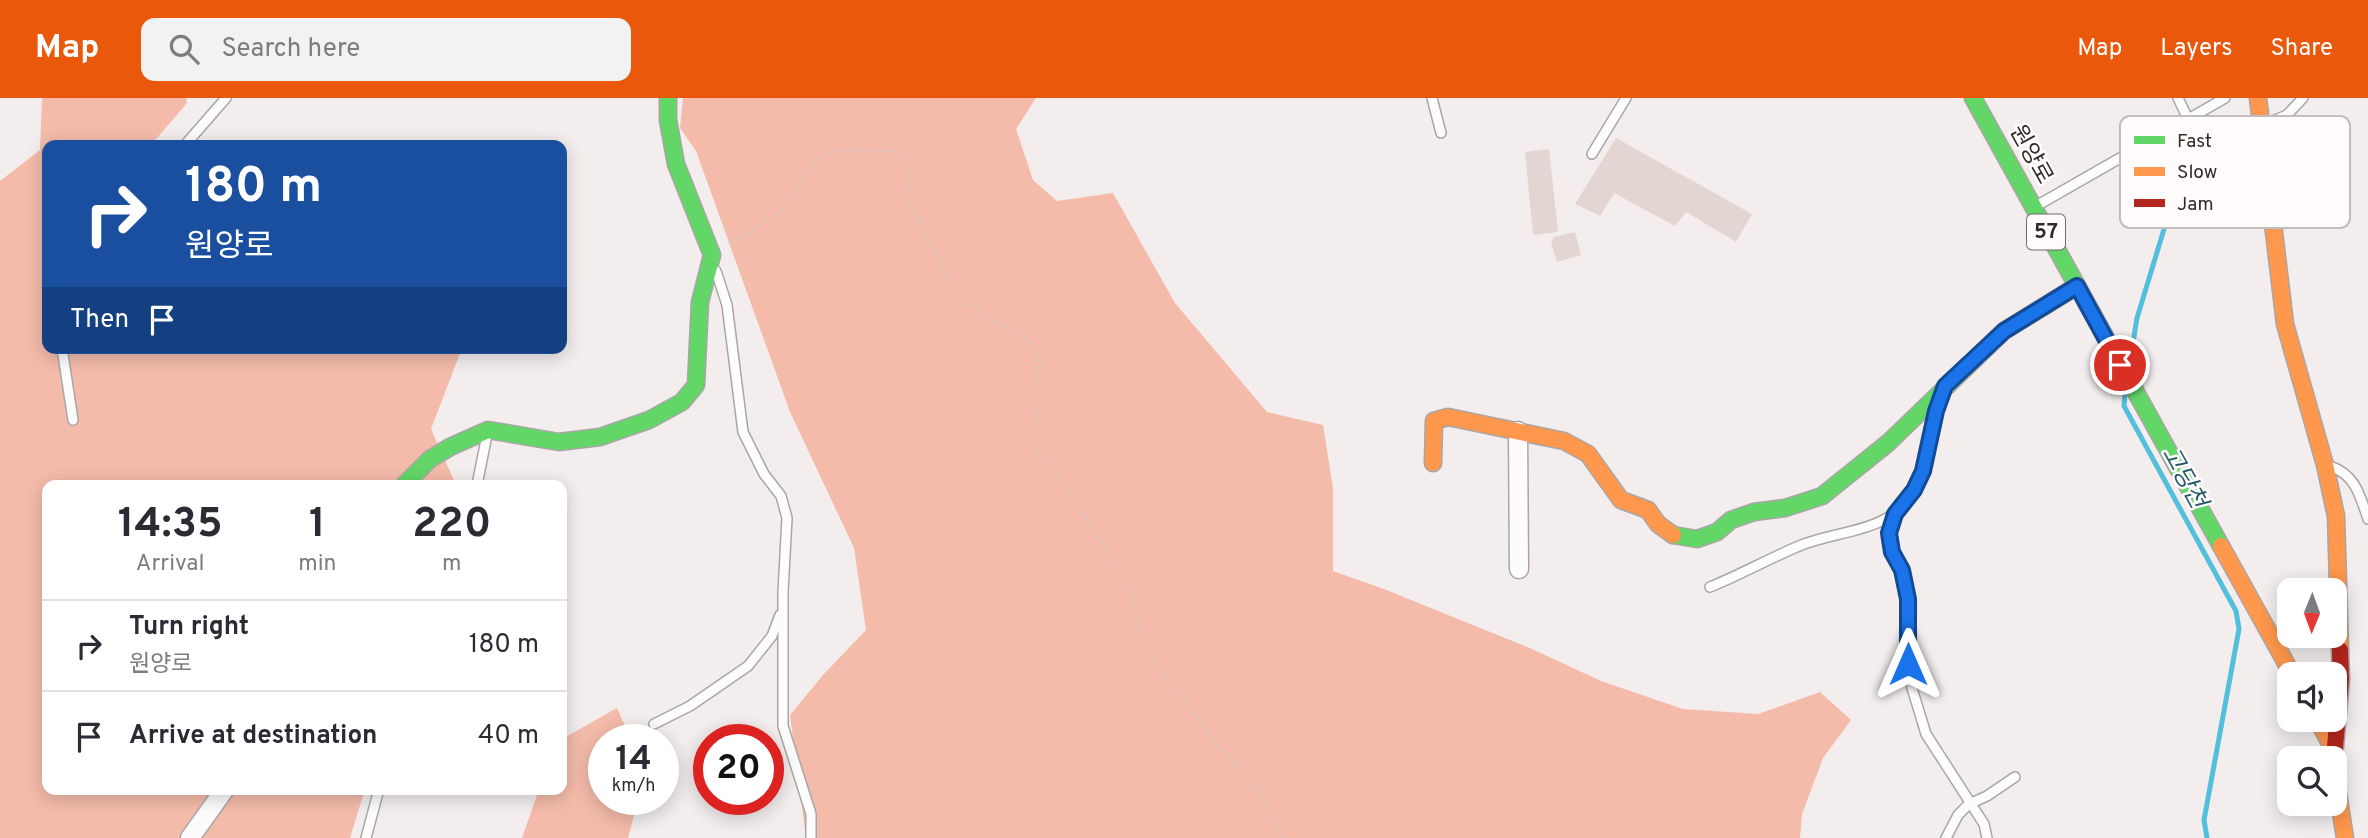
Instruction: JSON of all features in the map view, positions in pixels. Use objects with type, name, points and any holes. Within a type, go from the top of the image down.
[{"type":"street","points":[[409,480],[430,459],[488,430],[559,442],[600,437],[649,420],[682,402],[696,385],[700,302],[711,253],[676,164],[668,120],[668,98]]},
{"type":"street","name":"원양로","points":[[1973,98],[2285,662]]},
{"type":"street","points":[[2258,98],[2260,116]]},
{"type":"street","points":[[2273,228],[2285,324],[2325,465],[2336,516],[2341,679],[2335,746]]},
{"type":"street","points":[[1433,463],[1434,421],[1448,417],[1564,441],[1588,454],[1621,500],[1648,510],[1658,524],[1674,536],[1697,539],[1717,532],[1731,520],[1754,512],[1786,508],[1822,496],[1888,443],[2004,331],[2077,286]]},
{"type":"street","points":[[1518,430],[1519,569]]},
{"type":"street","points":[[190,838],[221,795]]},
{"type":"street","points":[[2342,816],[2345,838]]},
{"type":"lane","points":[[189,140],[226,98]]},
{"type":"lane","points":[[1432,98],[1441,133]]},
{"type":"lane","points":[[1592,155],[1626,98]]},
{"type":"lane","points":[[2178,98],[2187,116]]},
{"type":"lane","points":[[2193,116],[2225,98]]},
{"type":"lane","points":[[2285,116],[2303,98]]},
{"type":"lane","points":[[2033,208],[2120,158]]},
{"type":"lane","points":[[711,253],[727,305],[743,432],[764,474],[781,496],[787,518],[783,606],[783,726],[811,814],[811,838]]},
{"type":"lane","points":[[63,354],[73,420]]},
{"type":"lane","points":[[1945,386],[1936,411],[1923,471],[1914,490],[1895,514],[1889,533],[1892,552],[1902,570],[1908,599],[1908,664],[1912,688],[1926,734],[1984,824],[1987,838]]},
{"type":"lane","points":[[478,480],[488,430]]},
{"type":"lane","points":[[2325,465],[2343,471],[2355,483],[2368,519]]},
{"type":"lane","points":[[1710,587],[1801,545],[1871,526],[1895,514]]},
{"type":"lane","points":[[654,724],[690,706],[748,666],[772,636],[783,606]]},
{"type":"lane","points":[[1946,838],[1958,815],[1969,804],[1987,796],[2015,777]]},
{"type":"lane","points":[[366,838],[377,795]]},
{"type":"path","points":[[711,253],[749,234],[782,212],[817,161],[836,151],[897,151],[906,156],[911,174],[906,193],[941,267],[954,288],[972,306],[1023,334],[1035,344],[1040,368],[1035,418],[1038,450],[1078,503],[1126,582],[1133,596],[1144,647],[1226,755],[1256,785],[1282,838]]},
{"type":"shaded area","points":[[42,98],[186,98],[187,103],[155,140],[42,140],[42,354],[460,354],[431,429],[454,480],[42,480],[42,795],[363,795],[350,838],[0,838],[0,181],[40,150]]},
{"type":"shaded area","points":[[683,98],[1036,98],[1016,129],[1033,180],[1057,201],[1113,193],[1175,303],[1267,412],[1323,425],[1333,488],[1333,571],[1532,649],[1601,681],[1683,709],[1758,714],[1820,692],[1851,720],[1823,758],[1802,814],[1800,838],[806,838],[790,715],[866,630],[854,548],[790,412],[696,151],[680,128]]},
{"type":"shaded area","points":[[617,708],[624,724],[589,724]]},
{"type":"shaded area","points":[[588,724],[588,815],[634,815],[628,838],[522,838],[537,795],[567,795],[567,736]]},
{"type":"building","points":[[1616,138],[1752,214],[1736,242],[1686,212],[1675,226],[1614,193],[1600,216],[1575,204]]},
{"type":"building","points":[[1549,149],[1558,232],[1533,235],[1525,152]]},
{"type":"building","points":[[1575,232],[1581,255],[1557,262],[1551,242],[1554,237]]},
{"type":"waterway","name":"고당천","points":[[2130,361],[2137,318],[2164,228]]},
{"type":"waterway","name":"고당천","points":[[2125,394],[2124,406],[2236,611],[2239,629],[2204,820],[2207,838]]},
{"type":"traffic: fast","points":[[409,480],[430,459],[488,430],[559,442],[600,437],[649,420],[682,402],[696,385],[700,302],[712,255],[676,164],[668,120],[668,98]]},
{"type":"traffic: fast","points":[[1973,98],[2221,546]]},
{"type":"traffic: fast","points":[[1673,535],[1697,539],[1717,532],[1731,520],[1754,512],[1785,508],[1822,496],[1888,443],[2004,331],[2077,286]]},
{"type":"traffic: slow","points":[[2258,98],[2260,116]]},
{"type":"traffic: slow","points":[[2274,228],[2285,324],[2325,465],[2336,516],[2340,650]]},
{"type":"traffic: slow","points":[[1433,463],[1434,421],[1448,417],[1564,441],[1588,454],[1621,500],[1648,510],[1658,524],[1673,535]]},
{"type":"traffic: slow","points":[[2221,546],[2285,662]]},
{"type":"traffic: slow","points":[[2324,732],[2331,746]]},
{"type":"traffic: slow","points":[[2342,816],[2345,838]]},
{"type":"traffic: jam","points":[[2335,746],[2341,679],[2340,650]]},
{"type":"route","points":[[1908,664],[1908,599],[1902,570],[1892,552],[1889,533],[1895,514],[1914,490],[1923,471],[1936,411],[1945,386],[2004,331],[2077,286],[2120,365]]}]
